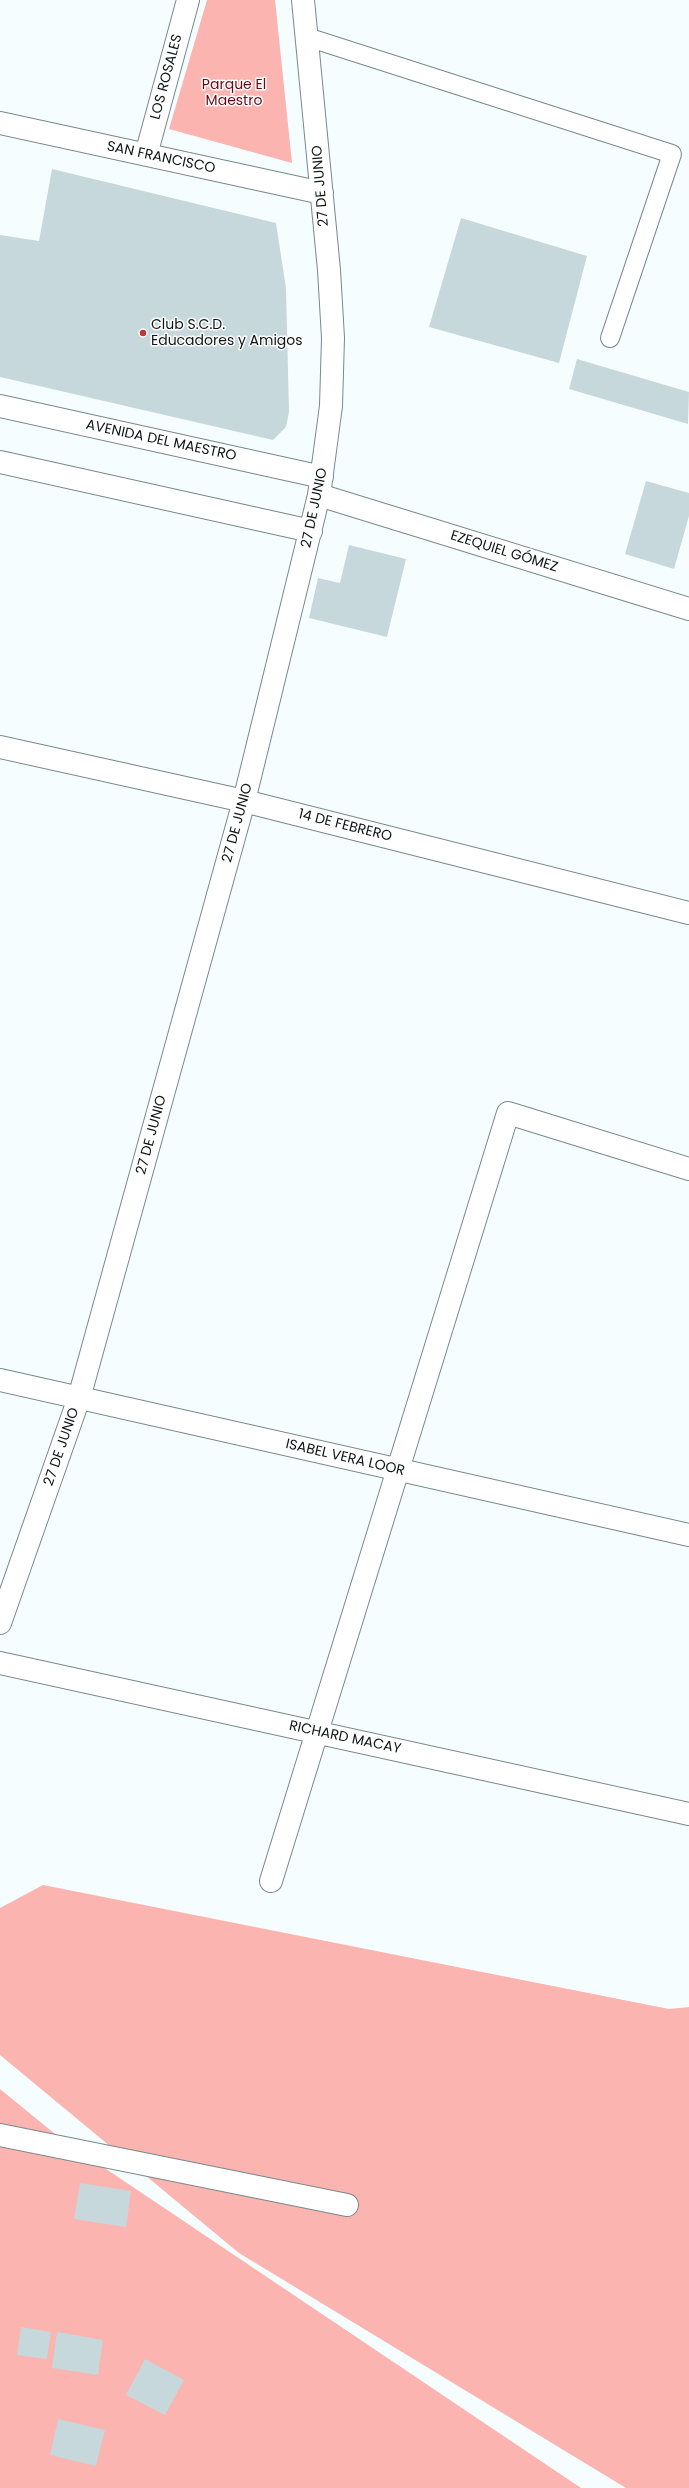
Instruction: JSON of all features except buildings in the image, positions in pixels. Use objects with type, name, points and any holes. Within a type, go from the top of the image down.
[{"type":"street","name":"LOS ROSALES","points":[[146,155],[188,0]]},
{"type":"street","name":"27 DE JUNIO","points":[[0,1623],[79,1398],[244,801],[311,532],[321,486],[331,406],[333,338],[322,193],[303,0]]},
{"type":"street","name":"SAN FRANCISCO","points":[[0,123],[322,193]]},
{"type":"street","name":"AVENIDA DEL MAESTRO","points":[[0,406],[321,486]]},
{"type":"street","points":[[0,462],[311,532]]},
{"type":"street","name":"EZEQUIEL GÓMEZ","points":[[321,486],[689,609]]},
{"type":"street","name":"14 DE FEBRERO","points":[[0,748],[244,801],[689,913]]},
{"type":"street","points":[[271,1881],[508,1113],[689,1169]]},
{"type":"street","name":"ISABEL VERA LOOR","points":[[0,1380],[689,1535]]},
{"type":"street","name":"RICHARD MACAY","points":[[0,1663],[317,1731],[689,1814]]},
{"type":"street","points":[[0,2135],[347,2205]]},
{"type":"lane","points":[[307,37],[672,154],[610,338]]},
{"type":"green space","name":"Parque El Maestro","points":[[207,0],[275,0],[292,163],[169,129]]},
{"type":"green space","points":[[43,1885],[669,2009],[689,2007],[689,2488],[626,2488],[239,2253],[0,2055],[0,1908]]},
{"type":"green space","points":[[0,2089],[60,2138],[581,2488],[0,2488]]},
{"type":"place","name":"Club S.C.D. Educadores y Amigos","points":[[143,333]]}]
